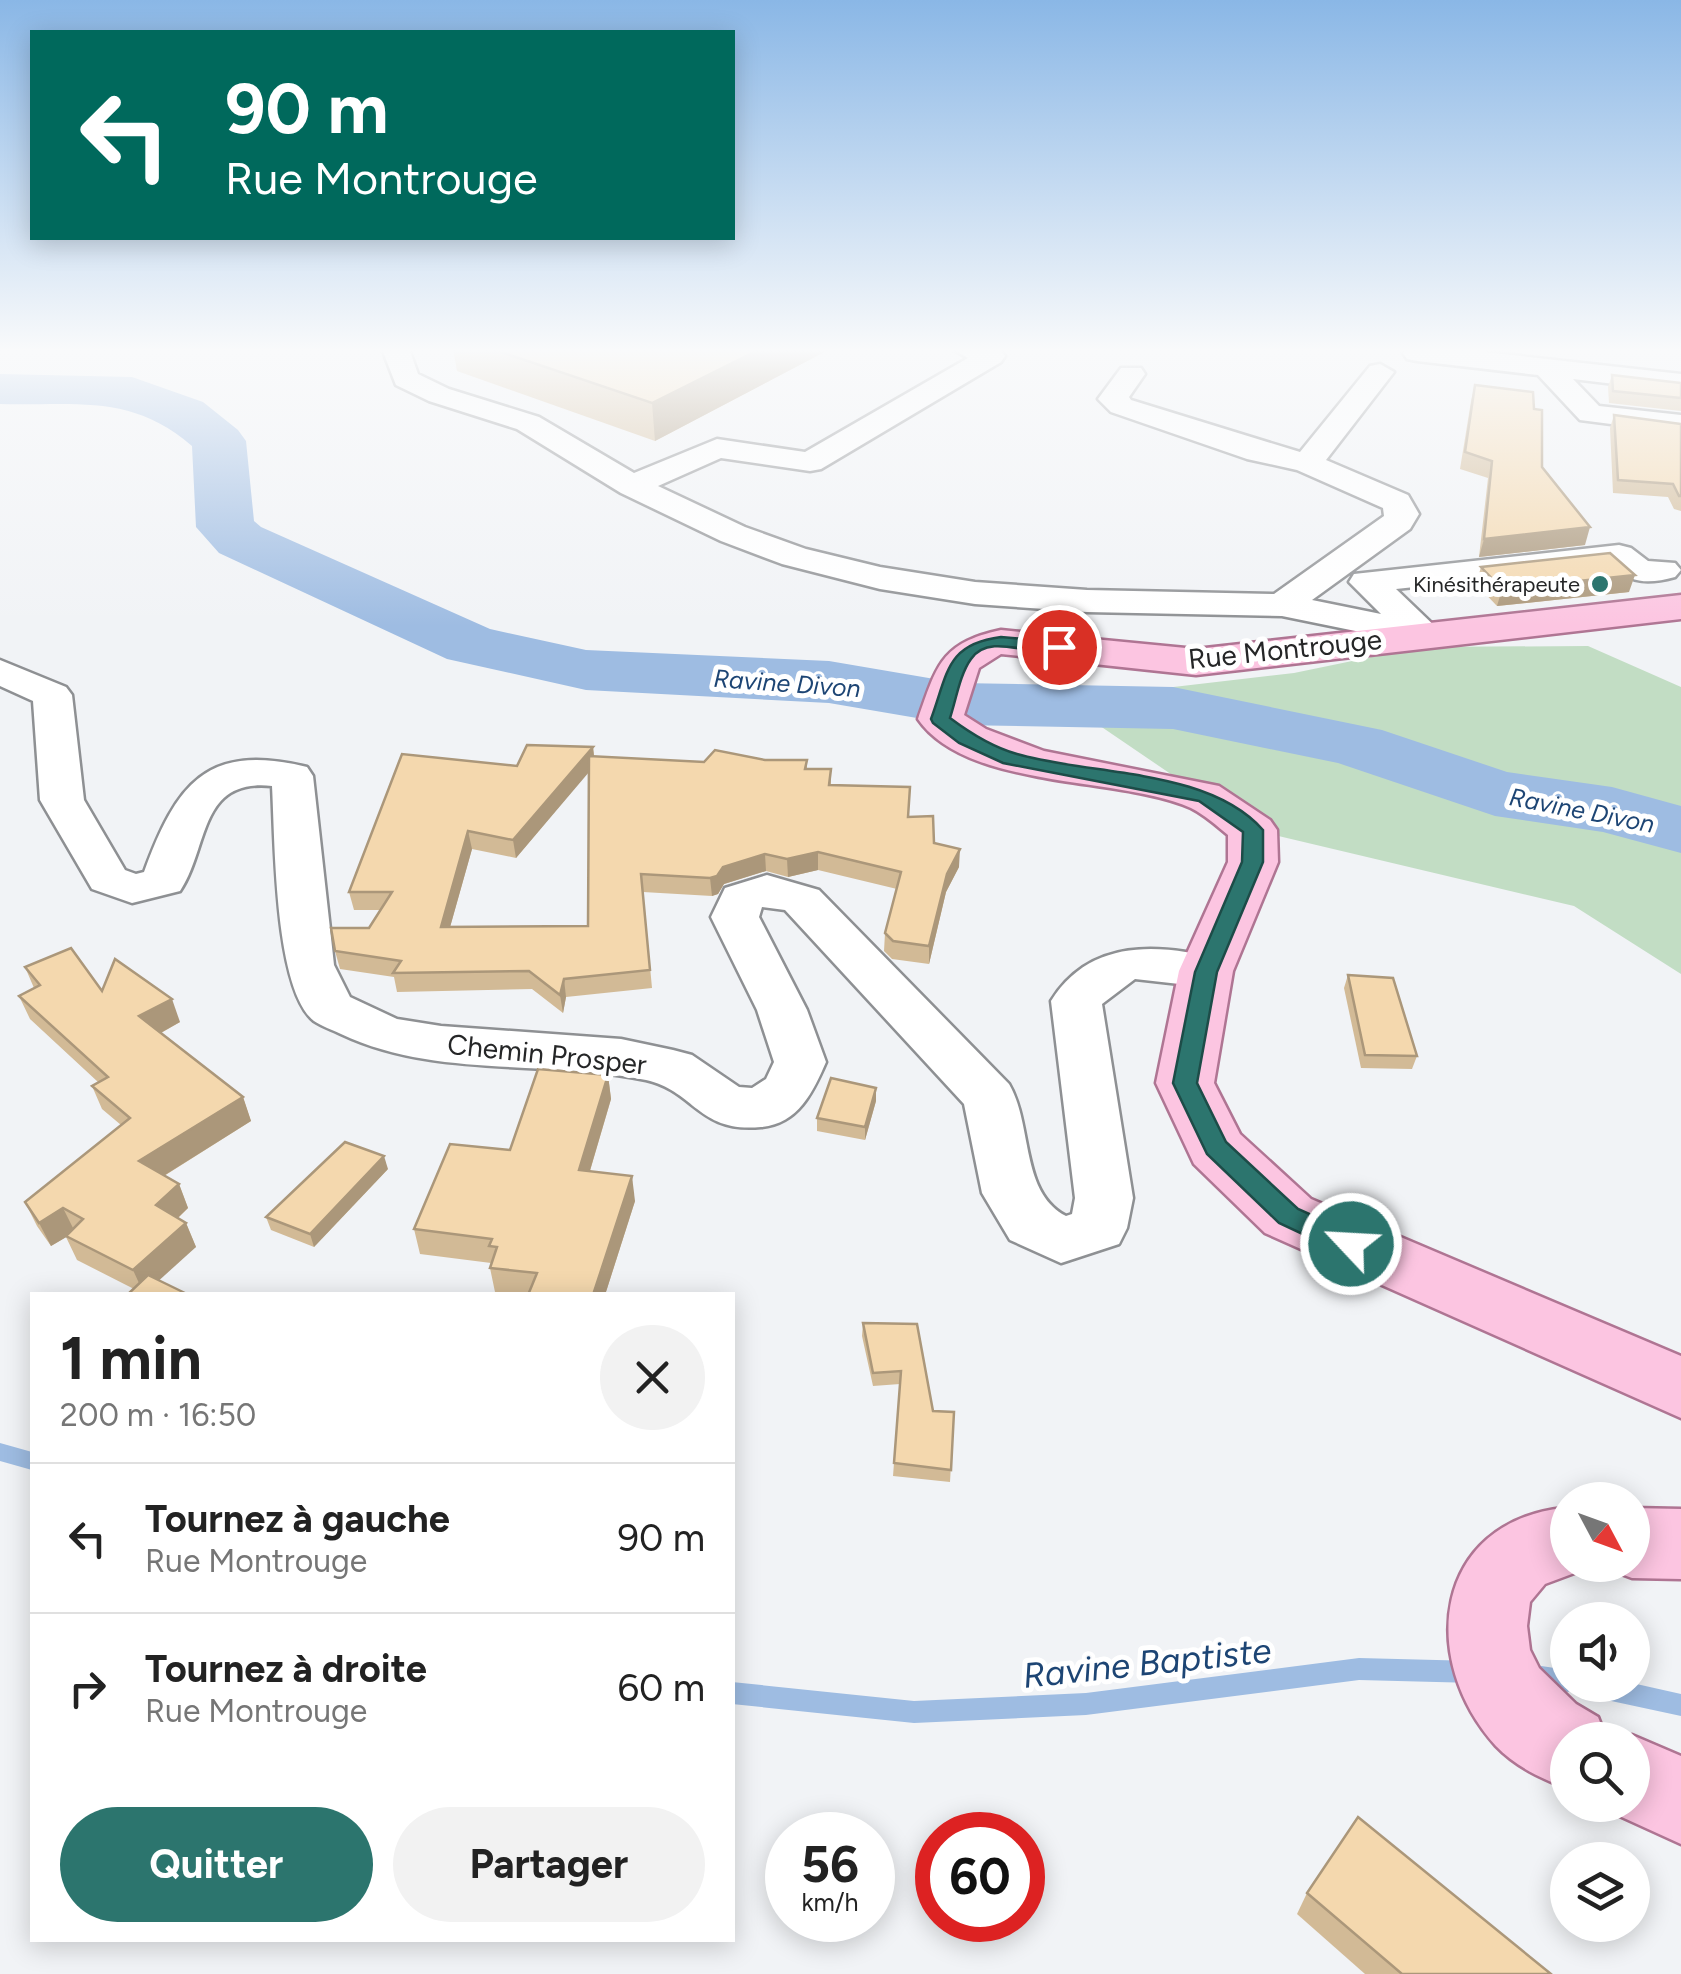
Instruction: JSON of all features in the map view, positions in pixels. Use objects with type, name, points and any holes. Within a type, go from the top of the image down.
[{"type":"main road","name":"Rue Montrouge","points":[[1681,608],[1196,662],[1001,642],[978,645],[964,655],[940,719],[966,739],[1010,759],[1206,797],[1253,830],[1253,862],[1206,972],[1185,1083],[1216,1148],[1288,1216],[1681,1388]]},
{"type":"main road","points":[[1650,1544],[1681,1544]]},
{"type":"main road","points":[[1550,1546],[1529,1550],[1508,1568],[1491,1594],[1484,1626],[1496,1672],[1510,1698],[1532,1723],[1550,1735]]},
{"type":"main road","points":[[1650,1787],[1681,1802]]},
{"type":"street","points":[[558,441],[682,512],[778,551],[880,578],[975,593],[1087,602],[1282,605],[1424,634]]},
{"type":"street","points":[[632,486],[716,448],[810,462],[845,441]]},
{"type":"street","points":[[1226,441],[1307,463],[1396,502],[1402,514],[1398,522],[1282,605]]},
{"type":"street","points":[[1307,463],[1325,441]]},
{"type":"street","points":[[1424,634],[1368,582],[1620,555],[1640,572],[1663,570]]},
{"type":"street","name":"Chemin Prosper","points":[[0,672],[52,695],[62,800],[108,879],[132,889],[164,880],[188,812],[205,789],[232,776],[260,770],[292,776],[309,964],[330,1008],[386,1034],[441,1044],[621,1057],[673,1068],[702,1084],[726,1106],[762,1108],[787,1090],[800,1062],[782,1010],[735,918],[742,898],[767,889],[802,900],[990,1098],[1011,1193],[1031,1224],[1061,1240],[1098,1228],[1104,1198],[1076,1001],[1098,975],[1128,961],[1206,972]]},
{"type":"green space","points":[[1588,646],[1681,687],[1681,974],[1574,906],[1253,830],[1062,700],[1294,673],[1420,647]]},
{"type":"building","points":[[1467,441],[1542,441],[1542,467],[1590,527],[1484,539],[1492,461],[1465,452]]},
{"type":"building","points":[[1616,441],[1681,441],[1681,496],[1673,484],[1618,480]]},
{"type":"building","points":[[1610,553],[1635,575],[1502,589],[1481,567]]},
{"type":"building","points":[[527,745],[593,747],[513,840],[468,831],[441,927],[588,926],[589,756],[704,762],[715,750],[765,760],[807,760],[805,769],[831,769],[829,785],[910,787],[908,817],[933,816],[934,843],[960,849],[947,874],[929,946],[893,941],[885,933],[901,872],[818,852],[787,859],[765,854],[723,867],[710,878],[641,874],[650,970],[564,979],[560,995],[529,971],[393,973],[401,961],[335,951],[331,928],[369,928],[392,892],[349,892],[402,754],[517,766]]},
{"type":"building","points":[[71,948],[102,991],[115,959],[172,999],[139,1016],[243,1097],[139,1161],[179,1184],[156,1205],[186,1223],[133,1270],[66,1236],[83,1219],[63,1208],[39,1223],[25,1202],[130,1118],[92,1086],[108,1077],[19,996],[40,985],[25,967]]},
{"type":"building","points":[[1348,975],[1393,978],[1417,1056],[1365,1055]]},
{"type":"building","points":[[538,1069],[608,1075],[579,1170],[632,1176],[594,1292],[529,1292],[537,1273],[490,1268],[497,1247],[489,1246],[492,1239],[414,1229],[450,1144],[510,1150]]},
{"type":"building","points":[[831,1078],[876,1088],[865,1127],[817,1118]]},
{"type":"building","points":[[345,1142],[384,1156],[310,1234],[266,1217]]},
{"type":"building","points":[[148,1275],[183,1292],[130,1292]]},
{"type":"building","points":[[863,1323],[917,1324],[933,1411],[954,1412],[951,1470],[894,1463],[901,1371],[873,1373]]},
{"type":"building","points":[[1358,1817],[1551,1974],[1402,1974],[1307,1893]]},
{"type":"waterway","name":"Ravine Divon","points":[[219,441],[225,527],[240,540],[470,645],[586,670],[829,682],[958,704],[1173,708],[1356,745],[1495,793],[1612,810],[1681,830]]},
{"type":"waterway","name":"Ravine Baptiste","points":[[0,1452],[30,1460]]},
{"type":"waterway","name":"Ravine Baptiste","points":[[735,1693],[914,1712],[1086,1704],[1359,1669],[1475,1672]]},
{"type":"waterway","name":"Ravine Baptiste","points":[[1528,1675],[1550,1678]]},
{"type":"waterway","name":"Ravine Baptiste","points":[[1650,1698],[1681,1705]]},
{"type":"place","name":"Kinésithérapeute","points":[[1600,584]]},
{"type":"route","points":[[1059,647],[1001,642],[978,645],[964,655],[940,719],[966,739],[1010,759],[1206,797],[1253,830],[1253,862],[1206,972],[1185,1083],[1216,1148],[1288,1216],[1351,1244]]}]
